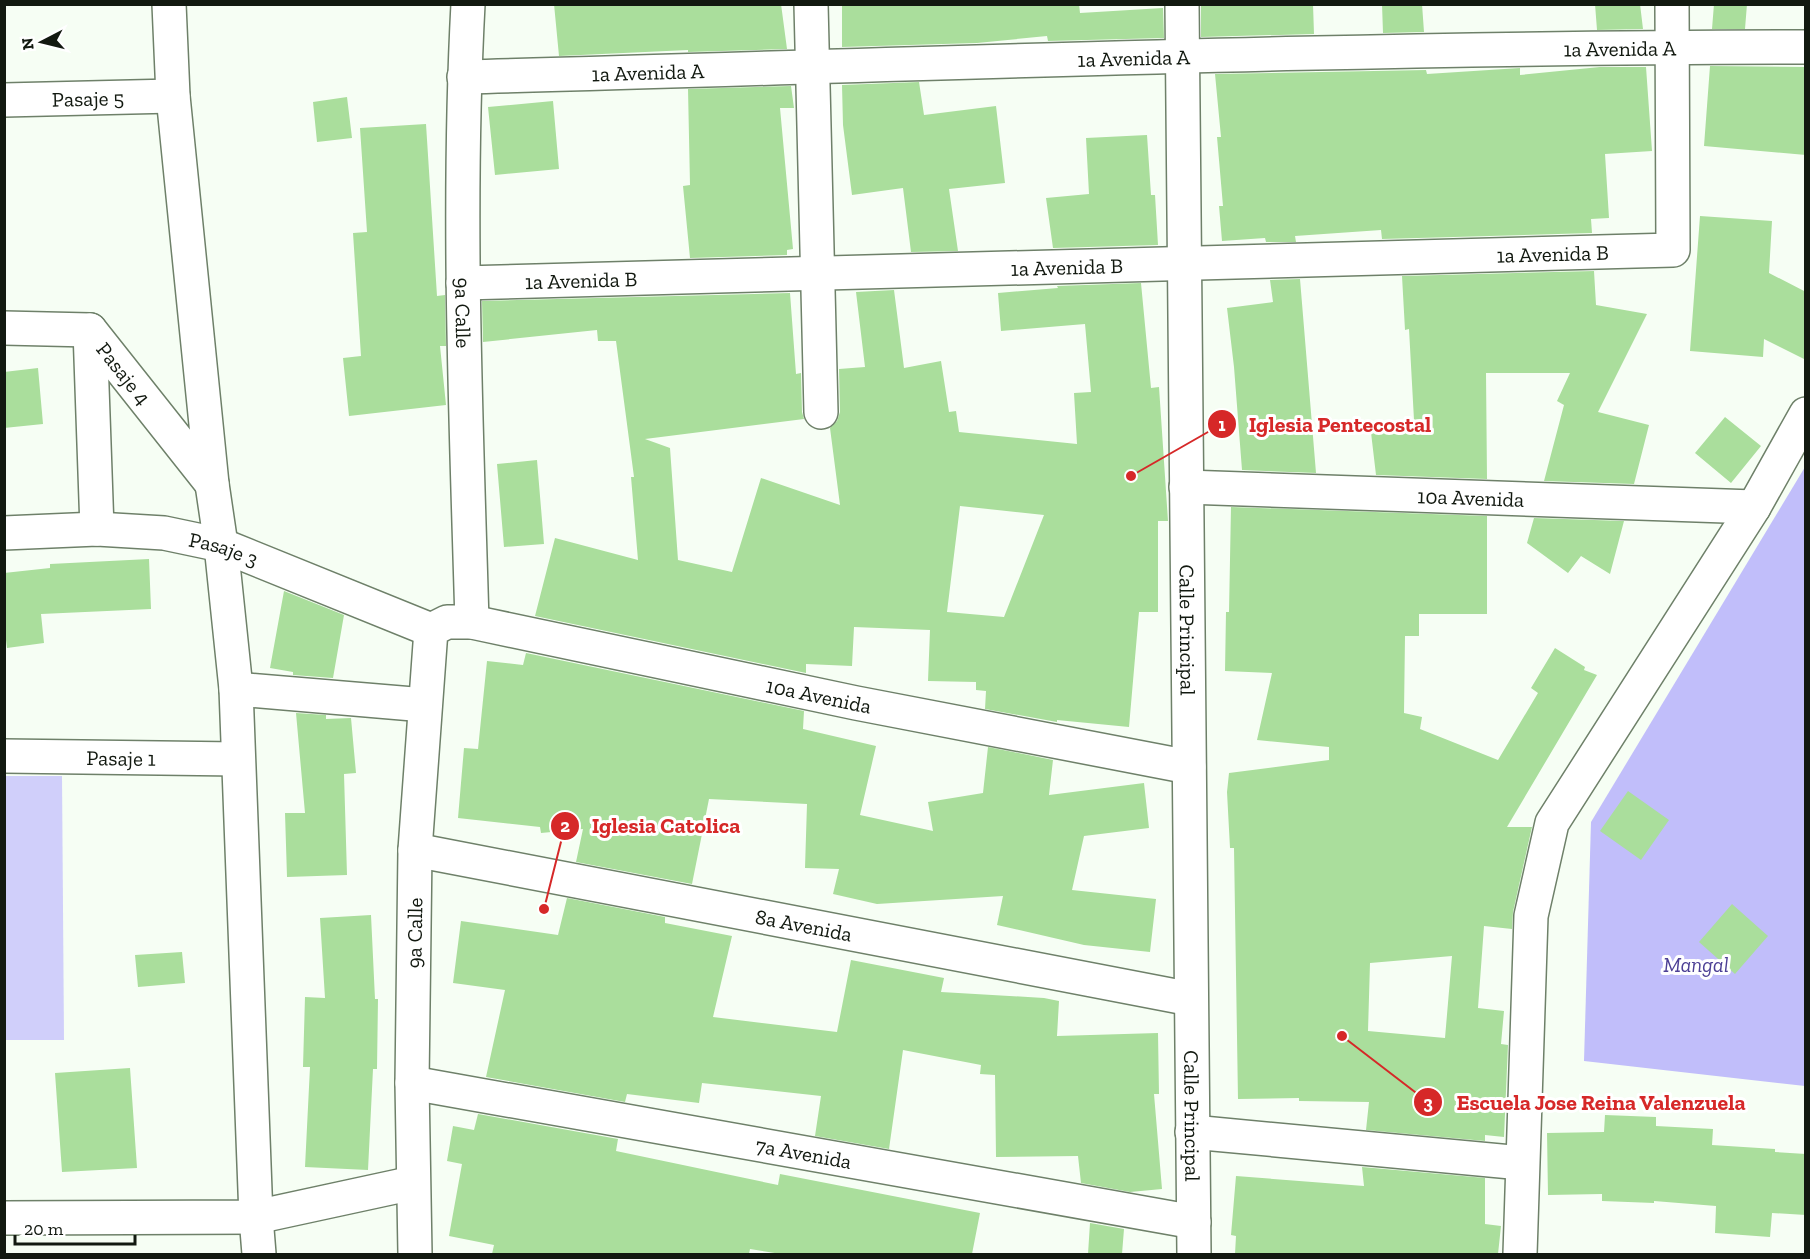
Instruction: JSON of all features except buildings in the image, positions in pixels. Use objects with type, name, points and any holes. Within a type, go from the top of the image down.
[{"type":"street","points":[[169,4],[173,96],[212,484],[221,545],[236,689],[259,1254]]},
{"type":"street","name":"9a Calle","points":[[415,1254],[412,1083],[415,850],[425,705],[450,625],[463,283],[464,77],[468,4]]},
{"type":"street","points":[[811,4],[821,412]]},
{"type":"street","name":"Calle Principal","points":[[1182,4],[1194,1254]]},
{"type":"street","points":[[1671,47],[1672,4]]},
{"type":"street","name":"1a Avenida A","points":[[464,77],[1183,57],[1671,47],[1806,47]]},
{"type":"street","name":"1a Avenida B","points":[[463,283],[1673,250],[1671,47]]},
{"type":"street","name":"Pasaje 5","points":[[4,100],[173,96]]},
{"type":"street","name":"Pasaje 4","points":[[4,328],[90,330],[212,484]]},
{"type":"street","points":[[90,330],[97,529]]},
{"type":"street","points":[[1520,1254],[1531,916],[1552,823],[1754,507],[1806,414]]},
{"type":"street","name":"10a Avenida","points":[[1186,488],[1754,507]]},
{"type":"street","name":"Pasaje 3","points":[[4,532],[97,529],[164,533],[221,545],[450,625]]},
{"type":"street","name":"10a Avenida","points":[[450,625],[1190,766]]},
{"type":"street","points":[[236,689],[425,705]]},
{"type":"street","name":"Pasaje 1","points":[[4,756],[238,759]]},
{"type":"street","name":"8a Avenida","points":[[415,850],[1191,999]]},
{"type":"street","name":"7a Avenida","points":[[412,1083],[1194,1222]]},
{"type":"street","points":[[1192,1132],[1522,1163]]},
{"type":"street","points":[[4,1218],[256,1217],[413,1183]]},
{"type":"shaded area","points":[[5,776],[62,776],[64,1040],[5,1040]]},
{"type":"green space","name":"Mangal","points":[[1805,467],[1805,1086],[1584,1061],[1591,822]]},
{"type":"place","name":"Iglesia Pentecostal","points":[[1131,476]]},
{"type":"place","name":"Iglesia Catolica","points":[[544,909]]},
{"type":"place","name":"Escuela Jose Reina Valenzuela","points":[[1342,1036]]}]
